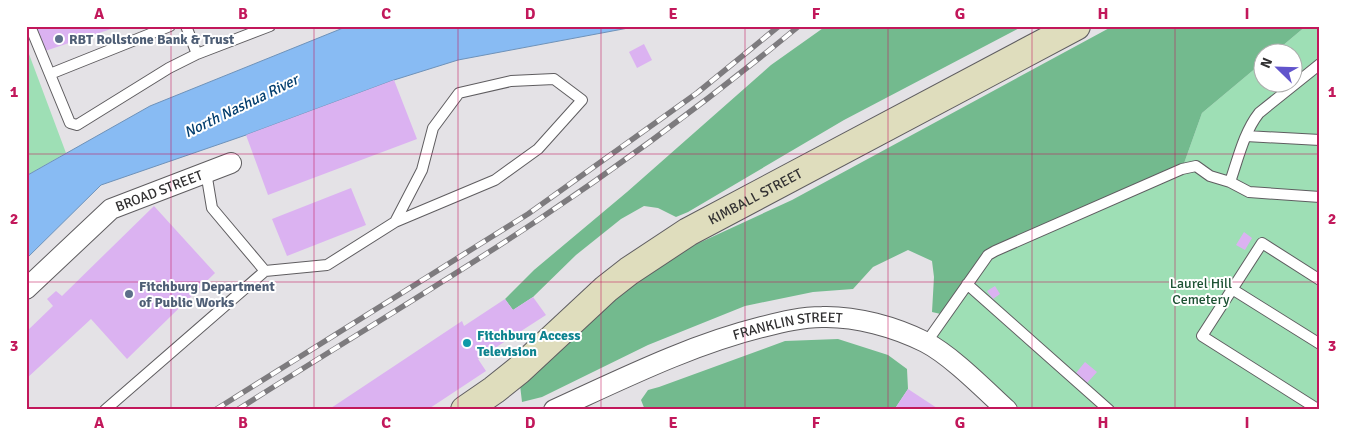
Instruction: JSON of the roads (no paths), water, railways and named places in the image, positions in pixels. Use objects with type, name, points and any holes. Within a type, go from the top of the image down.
[{"type":"main road","name":"KIMBALL STREET","points":[[465,410],[519,370],[606,289],[629,271],[688,232],[1076,26]]},
{"type":"street","name":"BROAD STREET","points":[[26,290],[111,209],[231,163]]},
{"type":"street","name":"FRANKLIN STREET","points":[[554,410],[702,345],[785,321],[808,318],[845,318],[893,330],[926,343],[946,357],[1007,410]]},
{"type":"lane","points":[[30,26],[70,123],[77,126],[169,68],[197,54],[270,26]]},
{"type":"lane","points":[[50,74],[170,26]]},
{"type":"lane","points":[[186,26],[197,54]]},
{"type":"lane","points":[[1230,182],[1246,136],[1259,113],[1320,64]]},
{"type":"lane","points":[[104,410],[266,271],[327,265],[395,222],[495,180],[538,149],[582,100],[554,79],[511,81],[459,93],[433,128],[422,170],[395,222]]},
{"type":"lane","points":[[1246,136],[1320,140]]},
{"type":"lane","points":[[926,343],[988,255],[995,250],[1182,169],[1196,166],[1210,176],[1230,182],[1242,189],[1257,194],[1320,196]]},
{"type":"lane","points":[[206,172],[212,208],[266,271]]},
{"type":"lane","points":[[1317,407],[1202,336],[1262,243],[1320,280]]},
{"type":"lane","points":[[967,284],[1109,410]]},
{"type":"lane","points":[[1232,289],[1320,344]]},
{"type":"water","name":"North Nashua River","points":[[348,26],[639,26],[458,60],[394,80],[246,135],[101,185],[26,259],[26,176],[150,106]]},
{"type":"railway","points":[[215,410],[528,214],[697,93],[779,26]]},
{"type":"railway","points":[[237,410],[463,269],[572,197],[671,126],[799,26]]},
{"type":"place","name":"RBT Rollstone Bank & Trust","points":[[59,39]]},
{"type":"place","name":"Fitchburg Department of Public Works","points":[[129,294]]},
{"type":"place","name":"Fitchburg Access Television","points":[[467,343]]},
{"type":"park label","name":"Laurel Hill Cemetery","points":[[1201,292]]}]
